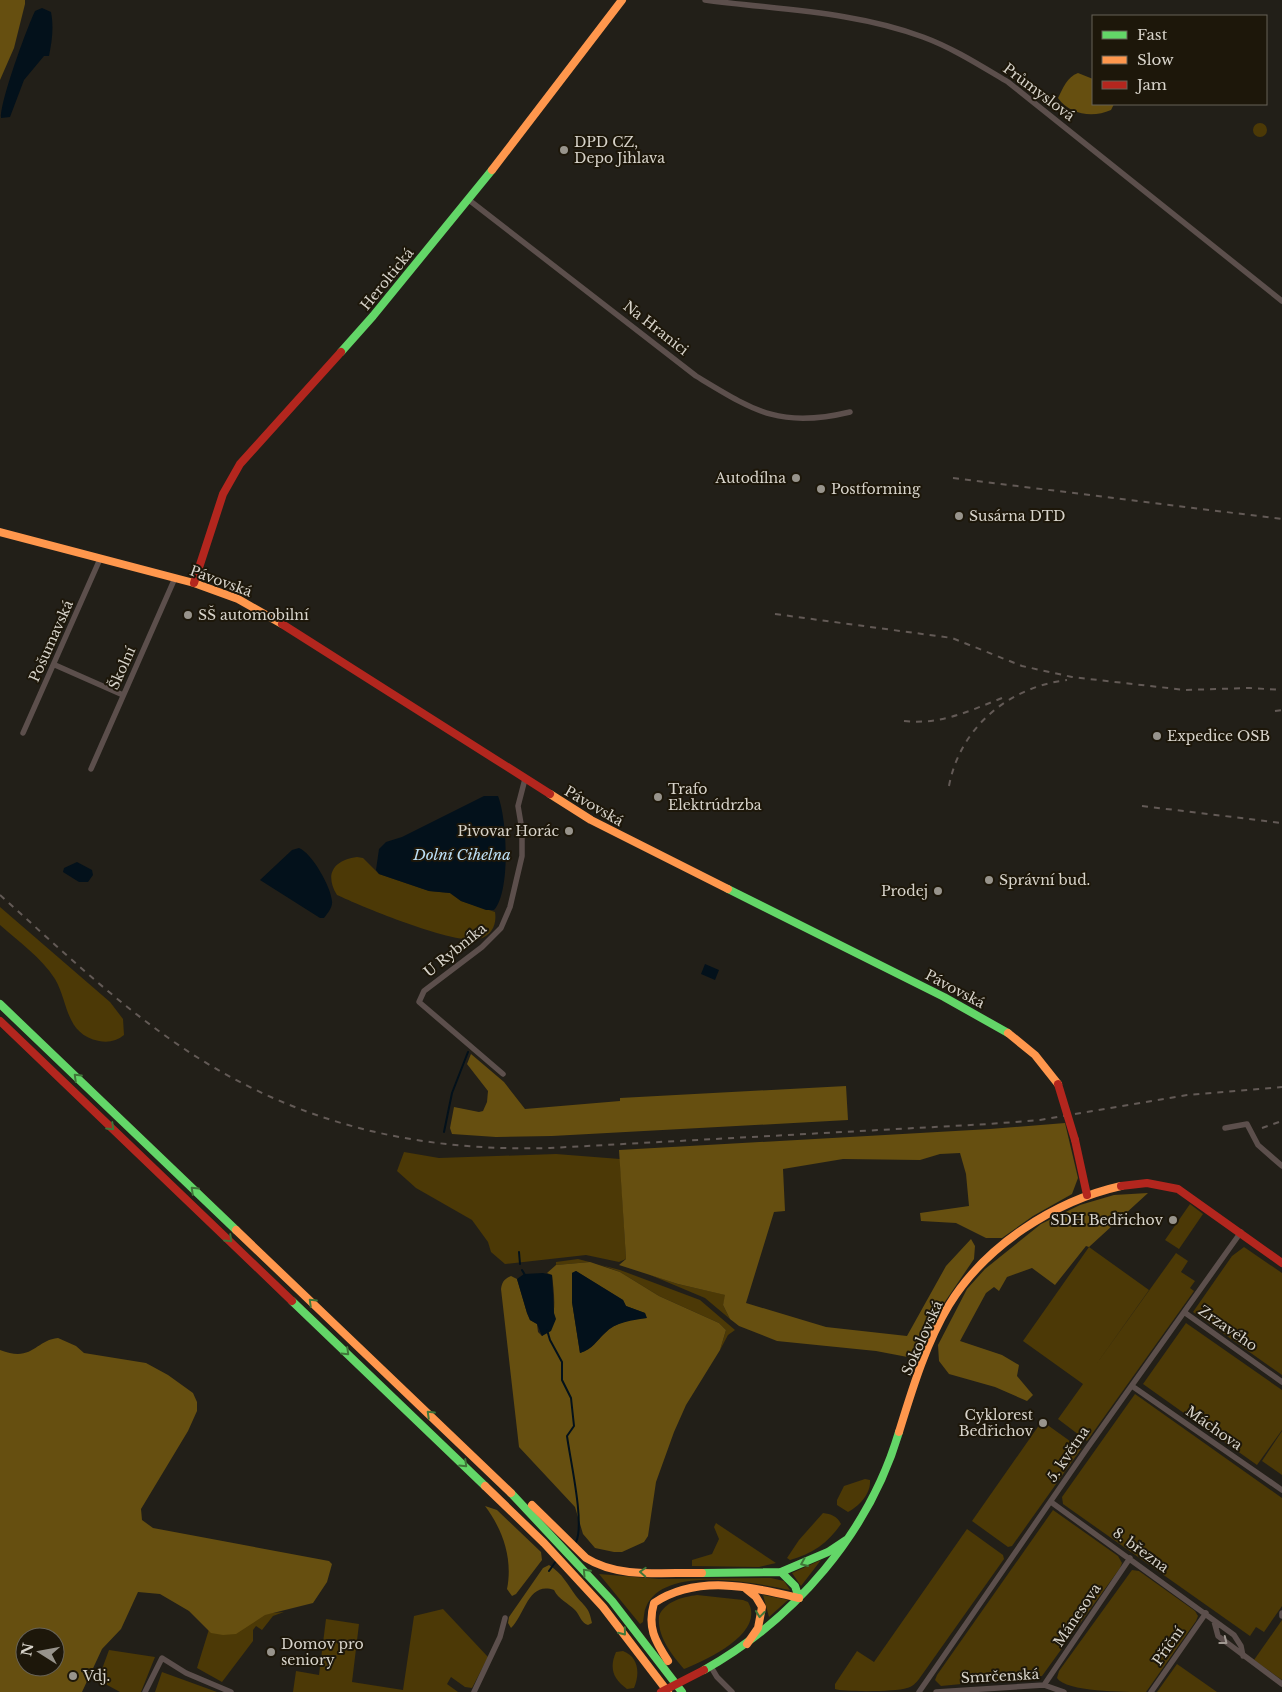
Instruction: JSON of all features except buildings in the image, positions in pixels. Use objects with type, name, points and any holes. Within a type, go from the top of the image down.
[{"type":"main road","name":"Heroltická","points":[[194,583],[222,494],[231,477],[373,316],[470,200],[622,0]]},
{"type":"main road","name":"Pávovská","points":[[0,532],[194,583],[238,599],[258,609],[525,779],[613,832],[998,1026],[1033,1051],[1058,1084],[1075,1140],[1087,1195]]},
{"type":"main road","points":[[0,1004],[554,1531],[578,1557],[647,1642],[682,1692]]},
{"type":"main road","points":[[0,1021],[544,1543],[603,1607],[668,1692]]},
{"type":"main road","name":"Sokolovská","points":[[662,1692],[708,1669],[747,1644],[783,1615],[846,1540],[880,1485],[917,1380],[944,1314],[956,1293],[990,1255],[1045,1215],[1087,1195],[1132,1185],[1174,1188],[1190,1196],[1281,1260]]},
{"type":"main road","points":[[578,1557],[619,1571],[746,1574],[781,1572],[828,1552],[846,1540]]},
{"type":"main road","points":[[781,1572],[794,1586],[799,1598]]},
{"type":"main road","points":[[686,1692],[652,1636],[649,1624],[654,1603],[672,1590],[694,1586],[762,1589],[799,1598]]},
{"type":"main road","points":[[744,1588],[756,1597],[762,1607],[758,1628],[747,1644]]},
{"type":"street","name":"Průmyslová","points":[[705,0],[830,13],[878,23],[925,38],[970,60],[1008,82],[1282,301]]},
{"type":"street","name":"Na Hranici","points":[[470,200],[696,376],[730,397],[754,410],[793,420],[822,418],[850,412]]},
{"type":"street","name":"Pošumavská","points":[[23,733],[55,665],[100,559]]},
{"type":"street","name":"Školní","points":[[91,768],[176,578]]},
{"type":"street","points":[[55,665],[123,695]]},
{"type":"street","name":"U Rybníka","points":[[503,1074],[419,1002],[424,991],[482,948],[501,928],[510,907],[522,856],[522,830],[518,806],[525,779]]},
{"type":"street","points":[[1225,1128],[1247,1124],[1258,1144],[1282,1166]]},
{"type":"street","name":"5. května","points":[[919,1692],[1241,1232]]},
{"type":"street","name":"Zrzavého","points":[[1184,1312],[1282,1382]]},
{"type":"street","name":"Máchova","points":[[1132,1386],[1282,1490]]},
{"type":"street","name":"8. března","points":[[1051,1502],[1238,1638],[1243,1656]]},
{"type":"street","name":"Mánesova","points":[[1044,1685],[1130,1558]]},
{"type":"street","name":"Příční","points":[[1151,1692],[1206,1613]]},
{"type":"street","points":[[474,1692],[500,1637],[505,1618]]},
{"type":"street","name":"8. března","points":[[1214,1621],[1218,1636],[1282,1684]]},
{"type":"street","points":[[145,1692],[162,1658],[186,1673],[230,1692]]},
{"type":"street","points":[[708,1669],[732,1692]]},
{"type":"street","name":"Smrčenská","points":[[936,1692],[999,1690],[1044,1685],[1064,1692]]},
{"type":"shaded area","points":[[0,0],[25,0],[25,4],[14,48],[0,80]]},
{"type":"shaded area","points":[[1078,73],[1092,79],[1092,105],[1114,105],[1111,110],[1089,114],[1075,111],[1063,104],[1058,98],[1068,80]]},
{"type":"shaded area","points":[[1257,123],[1263,123],[1267,130],[1263,137],[1257,137],[1253,133],[1253,127]]},
{"type":"shaded area","points":[[357,857],[363,858],[379,874],[429,891],[450,893],[461,901],[495,912],[493,929],[479,939],[450,936],[408,924],[337,895],[331,881],[333,869],[342,861]]},
{"type":"shaded area","points":[[0,907],[110,1002],[123,1019],[124,1035],[109,1042],[102,1042],[80,1032],[74,1025],[55,979],[29,950],[0,925]]},
{"type":"shaded area","points":[[471,1054],[504,1082],[525,1109],[620,1101],[620,1098],[846,1086],[848,1120],[552,1136],[496,1137],[452,1134],[450,1128],[454,1107],[479,1112],[483,1111],[487,1102],[488,1091],[467,1064]]},
{"type":"shaded area","points":[[1065,1123],[1078,1178],[1072,1194],[1033,1216],[1002,1238],[986,1238],[956,1223],[921,1221],[920,1213],[969,1206],[966,1174],[960,1153],[940,1154],[920,1160],[843,1159],[783,1169],[785,1211],[774,1212],[746,1303],[826,1327],[907,1336],[946,1266],[971,1239],[975,1246],[974,1259],[940,1309],[918,1359],[876,1351],[777,1341],[739,1326],[730,1319],[723,1305],[725,1295],[678,1284],[619,1265],[626,1259],[619,1150]]},
{"type":"shaded area","points":[[404,1152],[439,1158],[556,1154],[620,1159],[626,1259],[619,1262],[586,1255],[505,1264],[491,1252],[488,1242],[472,1220],[416,1188],[397,1171]]},
{"type":"shaded area","points":[[1148,1193],[1089,1247],[1086,1246],[1055,1285],[1032,1268],[1007,1277],[999,1291],[994,1287],[986,1293],[960,1341],[1002,1355],[1019,1365],[1017,1376],[1033,1395],[1027,1401],[995,1387],[949,1374],[939,1361],[938,1345],[967,1289],[985,1269],[1041,1224],[1080,1205],[1114,1195]]},
{"type":"shaded area","points":[[1190,1204],[1203,1214],[1179,1249],[1165,1240]]},
{"type":"shaded area","points":[[1089,1247],[1149,1290],[1095,1366],[1176,1253],[1188,1261],[1181,1272],[1195,1281],[1190,1288],[1194,1291],[1087,1441],[1058,1419],[1083,1384],[1023,1341]]},
{"type":"shaded area","points":[[1244,1247],[1282,1273],[1282,1375],[1193,1312],[1232,1256]]},
{"type":"shaded area","points":[[578,1259],[590,1262],[556,1265],[556,1262]]},
{"type":"shaded area","points":[[590,1262],[620,1272],[659,1296],[719,1323],[726,1330],[720,1350],[686,1405],[674,1432],[656,1482],[648,1536],[644,1542],[622,1552],[595,1548],[583,1534],[575,1507],[519,1447],[501,1287],[504,1281],[511,1276],[517,1279],[530,1320],[537,1324],[538,1332],[542,1336],[551,1324],[554,1307],[552,1275],[547,1273],[556,1265]],"holes":[[[576,1271],[623,1300],[626,1306],[645,1313],[646,1318],[630,1320],[614,1326],[591,1347],[580,1353],[572,1302],[572,1273]]]},
{"type":"shaded area","points":[[604,1266],[620,1270],[700,1300],[735,1330],[728,1335],[720,1350],[726,1330],[719,1323],[659,1296],[620,1272]]},
{"type":"shaded area","points":[[648,1274],[678,1284],[726,1295],[723,1305],[730,1319],[705,1298]]},
{"type":"shaded area","points":[[1186,1323],[1282,1390],[1282,1430],[1257,1465],[1143,1384]]},
{"type":"shaded area","points":[[58,1338],[76,1346],[84,1353],[146,1363],[168,1375],[193,1393],[197,1402],[197,1411],[188,1431],[141,1509],[142,1520],[153,1528],[329,1561],[332,1564],[327,1582],[313,1603],[265,1615],[236,1634],[223,1635],[211,1633],[189,1611],[160,1594],[138,1592],[121,1629],[102,1649],[82,1692],[0,1692],[0,1350],[20,1354],[33,1350],[44,1343]]},
{"type":"shaded area","points":[[1135,1394],[1282,1498],[1282,1606],[1264,1632],[1256,1627],[1250,1636],[1063,1504],[1062,1497]]},
{"type":"shaded area","points":[[1042,1421],[1081,1449],[1012,1546],[1008,1547],[972,1521]]},
{"type":"shaded area","points":[[1282,1431],[1282,1475],[1262,1461]]},
{"type":"shaded area","points":[[865,1479],[870,1480],[869,1490],[860,1503],[848,1512],[837,1505],[837,1500],[844,1486]]},
{"type":"shaded area","points":[[485,1506],[497,1510],[541,1552],[542,1560],[516,1594],[512,1596],[507,1589],[509,1567],[505,1545],[497,1525]]},
{"type":"shaded area","points":[[1053,1510],[1118,1556],[1122,1563],[1120,1568],[1042,1676],[941,1686],[935,1680],[937,1675]]},
{"type":"shaded area","points":[[823,1513],[838,1519],[841,1524],[836,1531],[825,1542],[805,1555],[790,1560],[787,1558],[799,1540]]},
{"type":"shaded area","points":[[716,1523],[776,1563],[759,1567],[692,1566],[692,1560],[712,1554],[719,1539],[714,1527]]},
{"type":"shaded area","points":[[967,1529],[1003,1555],[1004,1559],[914,1685],[892,1690],[858,1691],[835,1689],[835,1684],[857,1651],[874,1662]]},
{"type":"shaded area","points":[[821,1560],[801,1586],[792,1573]]},
{"type":"shaded area","points":[[549,1565],[561,1576],[586,1608],[592,1623],[588,1625],[582,1621],[575,1610],[561,1599],[554,1590],[545,1589],[538,1590],[533,1595],[511,1628],[508,1623],[509,1617],[543,1568]]},
{"type":"shaded area","points":[[1132,1570],[1139,1571],[1195,1611],[1198,1616],[1196,1621],[1146,1692],[1083,1689],[1063,1683],[1057,1678],[1059,1671]]},
{"type":"shaded area","points":[[599,1574],[659,1579],[771,1578],[784,1581],[790,1590],[734,1581],[712,1580],[691,1581],[671,1585],[656,1594],[646,1607],[643,1622],[640,1624]]},
{"type":"shaded area","points":[[697,1595],[743,1600],[748,1602],[751,1613],[749,1624],[731,1644],[706,1659],[684,1669],[663,1638],[660,1631],[659,1616],[670,1603]]},
{"type":"shaded area","points":[[763,1595],[788,1600],[769,1617]]},
{"type":"shaded area","points":[[443,1609],[488,1657],[472,1688],[465,1687],[451,1677],[447,1684],[458,1692],[293,1692],[296,1671],[319,1675],[326,1619],[359,1624],[352,1682],[403,1690],[414,1616]]},
{"type":"shaded area","points":[[215,1610],[248,1615],[284,1612],[273,1616],[262,1630],[256,1626],[253,1630],[253,1641],[222,1682],[197,1668]]},
{"type":"shaded area","points":[[1282,1620],[1282,1680],[1254,1660]]},
{"type":"shaded area","points":[[109,1650],[155,1657],[141,1692],[120,1692],[98,1680]]},
{"type":"shaded area","points":[[623,1651],[632,1657],[637,1666],[634,1688],[627,1689],[618,1681],[614,1673],[613,1663],[616,1652]]},
{"type":"shaded area","points":[[1177,1664],[1217,1692],[1157,1692]]},
{"type":"shaded area","points":[[162,1672],[217,1692],[155,1692]]},
{"type":"water","points":[[42,8],[51,12],[52,18],[49,56],[44,56],[24,80],[10,117],[1,118],[9,82],[26,33],[35,11]]},
{"type":"water","name":"Dolní Cihelna","points":[[484,796],[498,796],[504,820],[505,871],[503,887],[494,910],[486,910],[461,901],[450,893],[429,891],[379,874],[376,870],[379,849],[386,842],[402,837]]},
{"type":"water","points":[[299,848],[310,856],[315,863],[331,895],[332,903],[330,910],[324,918],[320,918],[260,880],[292,850]]},
{"type":"water","points":[[77,862],[92,870],[93,875],[88,882],[79,882],[63,872],[64,868]]},
{"type":"water","points":[[705,964],[719,970],[715,980],[701,974]]},
{"type":"water","points":[[576,1271],[623,1300],[626,1306],[645,1313],[647,1318],[624,1322],[614,1326],[591,1347],[580,1353],[572,1302],[572,1273]]},
{"type":"water","points":[[543,1273],[552,1275],[556,1319],[551,1331],[542,1336],[537,1324],[530,1320],[517,1279],[524,1274]]},
{"type":"waterway","points":[[444,1132],[452,1093],[468,1052]]},
{"type":"waterway","points":[[519,1252],[520,1264]]},
{"type":"waterway","points":[[522,1270],[525,1275]]},
{"type":"waterway","points":[[547,1330],[550,1340],[562,1362],[562,1380],[571,1398],[574,1426],[567,1436],[578,1507],[579,1521],[576,1542]]},
{"type":"waterway","points":[[549,1571],[556,1561]]},
{"type":"railway","points":[[953,478],[1282,519]]},
{"type":"railway","points":[[775,614],[952,638],[1022,666],[1072,677],[1185,690],[1250,688],[1282,690]]},
{"type":"railway","points":[[949,786],[955,765],[964,746],[976,728],[990,714],[1007,701],[1026,691],[1046,684],[1067,680]]},
{"type":"railway","points":[[904,721],[917,722],[943,719],[1002,698]]},
{"type":"railway","points":[[1275,711],[1282,710]]},
{"type":"railway","points":[[1142,806],[1282,823]]},
{"type":"railway","points":[[0,895],[87,974],[133,1011],[180,1046],[223,1073],[266,1095],[311,1113],[403,1138],[451,1145],[500,1148],[550,1148],[989,1124],[1040,1120],[1187,1095],[1282,1087]]},
{"type":"railway","points":[[1262,1128],[1282,1121]]},
{"type":"traffic: fast","points":[[341,352],[373,316],[492,170]]},
{"type":"traffic: fast","points":[[728,889],[944,997],[1008,1033]]},
{"type":"traffic: fast","points":[[0,1004],[236,1230]]},
{"type":"traffic: fast","points":[[292,1301],[485,1486]]},
{"type":"traffic: fast","points":[[704,1670],[769,1626],[798,1599],[824,1570],[848,1538],[869,1505],[886,1469],[899,1432]]},
{"type":"traffic: fast","points":[[511,1493],[612,1601],[682,1692]]},
{"type":"traffic: fast","points":[[702,1573],[781,1572],[828,1552],[846,1540]]},
{"type":"traffic: fast","points":[[781,1572],[795,1586],[799,1598]]},
{"type":"traffic: slow","points":[[492,170],[622,0]]},
{"type":"traffic: slow","points":[[0,532],[194,583],[238,599],[282,624]]},
{"type":"traffic: slow","points":[[550,794],[591,820],[728,889]]},
{"type":"traffic: slow","points":[[1008,1033],[1035,1055],[1058,1084]]},
{"type":"traffic: slow","points":[[899,1432],[920,1367],[933,1335],[949,1305],[982,1264],[1023,1229],[1047,1215],[1096,1193],[1121,1186]]},
{"type":"traffic: slow","points":[[236,1230],[511,1493]]},
{"type":"traffic: slow","points":[[485,1486],[544,1543],[603,1607],[668,1692]]},
{"type":"traffic: slow","points":[[532,1505],[586,1558],[599,1565],[627,1572],[702,1573]]},
{"type":"traffic: slow","points":[[668,1661],[656,1640],[651,1619],[654,1603],[671,1594],[688,1588],[725,1585],[799,1598]]},
{"type":"traffic: slow","points":[[745,1588],[756,1597],[762,1607],[758,1628],[747,1644]]},
{"type":"traffic: jam","points":[[194,583],[223,494],[240,464],[341,352]]},
{"type":"traffic: jam","points":[[282,624],[550,794]]},
{"type":"traffic: jam","points":[[0,1021],[292,1301]]},
{"type":"traffic: jam","points":[[1058,1084],[1075,1140]]},
{"type":"traffic: jam","points":[[1075,1140],[1087,1195]]},
{"type":"traffic: jam","points":[[1121,1186],[1147,1183],[1178,1189],[1282,1263]]},
{"type":"traffic: jam","points":[[661,1692],[704,1670]]},
{"type":"place","name":"DPD CZ, Depo Jihlava","points":[[564,150]]},
{"type":"place","name":"Autodílna","points":[[796,478]]},
{"type":"place","name":"Postforming","points":[[821,489]]},
{"type":"place","name":"Susárna DTD","points":[[959,516]]},
{"type":"place","name":"SŠ automobilní","points":[[188,615]]},
{"type":"place","name":"Expedice OSB","points":[[1157,736]]},
{"type":"place","name":"Trafo Elektrúdrzba","points":[[658,797]]},
{"type":"place","name":"Pivovar Horác","points":[[569,831]]},
{"type":"place","name":"Správní bud.","points":[[989,880]]},
{"type":"place","name":"Prodej","points":[[938,891]]},
{"type":"place","name":"SDH Bedřichov","points":[[1173,1220]]},
{"type":"place","name":"Cyklorest Bedřichov","points":[[1043,1423]]},
{"type":"place","name":"Domov pro seniory","points":[[271,1652]]},
{"type":"place","name":"Vdj.","points":[[73,1676]]}]
